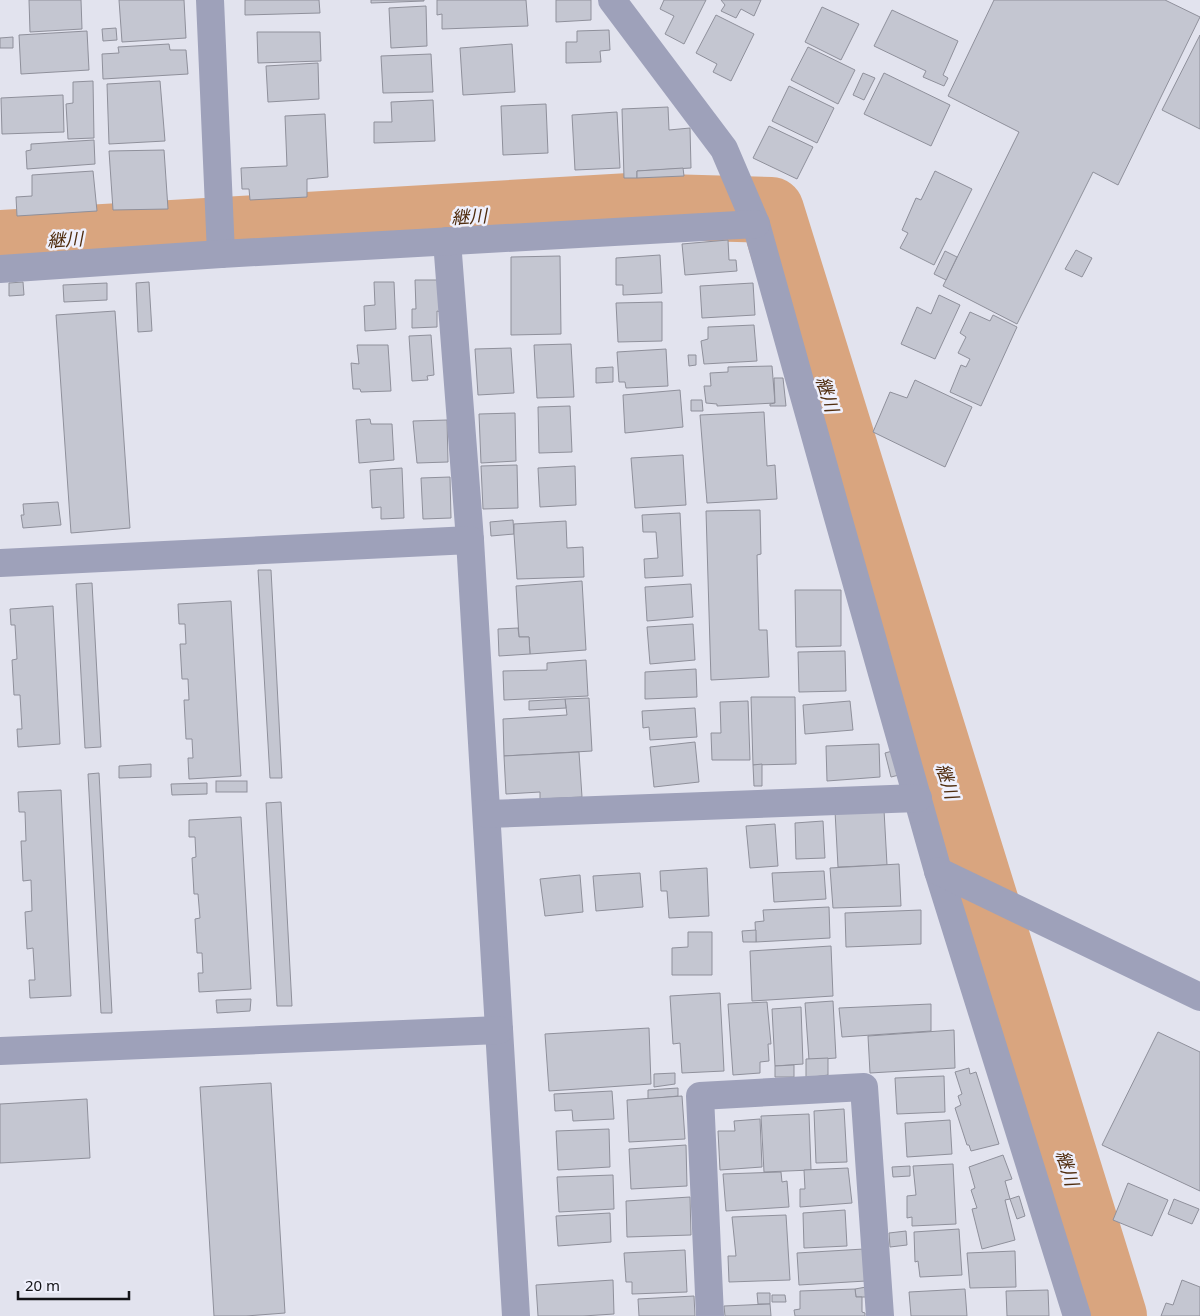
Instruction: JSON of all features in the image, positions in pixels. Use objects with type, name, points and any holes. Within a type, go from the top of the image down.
[{"type":"street","points":[[210,0],[221,254]]},
{"type":"street","points":[[612,0],[724,149],[756,224],[938,870],[1077,1316]]},
{"type":"street","points":[[0,269],[221,254],[756,224]]},
{"type":"street","points":[[447,241],[470,540],[516,1316]]},
{"type":"street","points":[[0,563],[470,540]]},
{"type":"street","points":[[486,814],[918,798]]},
{"type":"street","points":[[938,870],[1200,997]]},
{"type":"street","points":[[0,1051],[498,1030]]},
{"type":"street","points":[[710,1316],[700,1096],[864,1087],[880,1316]]},
{"type":"building","points":[[29,0],[81,0],[82,29],[30,32]]},
{"type":"building","points":[[119,0],[184,0],[186,38],[122,42]]},
{"type":"building","points":[[245,0],[319,0],[320,13],[245,15]]},
{"type":"building","points":[[371,0],[424,0],[424,1],[371,3]]},
{"type":"building","points":[[437,0],[526,0],[528,26],[442,29],[442,14],[437,15]]},
{"type":"building","points":[[556,0],[591,0],[591,20],[556,22]]},
{"type":"building","points":[[664,0],[706,0],[684,44],[665,34],[674,16],[660,9]]},
{"type":"building","points":[[721,0],[761,0],[754,16],[741,9],[736,18],[721,11],[725,5]]},
{"type":"building","points":[[994,0],[1165,0],[1200,17],[1118,185],[1093,172],[1017,324],[943,286],[1019,132],[948,96]]},
{"type":"building","points":[[426,6],[427,46],[391,48],[389,8]]},
{"type":"building","points":[[822,7],[859,24],[841,60],[805,42]]},
{"type":"building","points":[[892,10],[958,41],[943,75],[948,78],[944,86],[923,77],[926,71],[874,46]]},
{"type":"building","points":[[716,15],[754,34],[731,81],[713,72],[717,64],[696,53]]},
{"type":"building","points":[[116,28],[117,40],[103,41],[102,29]]},
{"type":"building","points":[[609,30],[610,50],[600,51],[601,62],[566,63],[566,42],[577,42],[577,31]]},
{"type":"building","points":[[87,31],[89,70],[21,74],[19,35]]},
{"type":"building","points":[[257,32],[320,32],[321,61],[258,63]]},
{"type":"building","points":[[1200,35],[1200,129],[1162,110]]},
{"type":"building","points":[[13,37],[13,48],[0,48],[0,38]]},
{"type":"building","points":[[169,44],[170,50],[186,50],[188,74],[103,79],[102,54],[119,53],[118,47]]},
{"type":"building","points":[[512,44],[515,92],[463,95],[460,48]]},
{"type":"building","points":[[808,47],[855,70],[838,104],[791,80]]},
{"type":"building","points":[[431,54],[433,92],[383,93],[381,56]]},
{"type":"building","points":[[318,63],[319,99],[268,102],[266,66]]},
{"type":"building","points":[[863,73],[875,78],[864,100],[853,95]]},
{"type":"building","points":[[884,73],[950,105],[931,146],[864,114]]},
{"type":"building","points":[[93,81],[94,138],[68,139],[66,104],[73,103],[73,82]]},
{"type":"building","points":[[160,81],[165,141],[109,144],[107,84]]},
{"type":"building","points":[[789,86],[834,108],[817,143],[772,121]]},
{"type":"building","points":[[63,95],[64,132],[2,134],[1,98]]},
{"type":"building","points":[[433,100],[435,141],[374,143],[374,122],[392,122],[391,102]]},
{"type":"building","points":[[546,104],[548,153],[503,155],[501,106]]},
{"type":"building","points":[[668,107],[669,130],[690,128],[691,168],[637,171],[637,178],[624,178],[622,109]]},
{"type":"building","points":[[617,112],[620,168],[575,170],[572,115]]},
{"type":"building","points":[[325,114],[328,177],[307,179],[307,197],[250,200],[249,189],[242,189],[241,168],[287,166],[285,116]]},
{"type":"building","points":[[769,126],[813,147],[797,179],[753,158]]},
{"type":"building","points":[[94,140],[95,164],[27,169],[26,151],[31,150],[31,144]]},
{"type":"building","points":[[164,150],[168,209],[113,210],[109,151]]},
{"type":"building","points":[[683,168],[684,176],[637,178],[637,171]]},
{"type":"building","points":[[93,171],[97,211],[17,216],[16,197],[32,196],[32,175]]},
{"type":"building","points":[[935,171],[972,189],[934,265],[900,248],[908,233],[902,230],[916,198],[921,200]]},
{"type":"building","points":[[728,240],[729,260],[736,260],[737,271],[685,275],[682,244]]},
{"type":"building","points":[[1076,250],[1092,258],[1082,277],[1065,269]]},
{"type":"building","points":[[945,251],[957,257],[946,280],[934,274]]},
{"type":"building","points":[[660,255],[662,293],[623,295],[623,285],[616,285],[616,258]]},
{"type":"building","points":[[560,256],[561,334],[511,335],[511,257]]},
{"type":"building","points":[[415,280],[441,280],[441,312],[437,311],[437,327],[412,328],[412,309],[416,309]]},
{"type":"building","points":[[23,282],[24,295],[9,296],[9,283]]},
{"type":"building","points":[[149,282],[152,331],[138,332],[136,283]]},
{"type":"building","points":[[374,282],[394,282],[396,329],[365,331],[364,306],[375,305]]},
{"type":"building","points":[[107,283],[107,300],[64,302],[63,285]]},
{"type":"building","points":[[753,283],[755,315],[702,318],[700,286]]},
{"type":"building","points":[[939,295],[960,305],[935,359],[901,344],[917,307],[931,314]]},
{"type":"building","points":[[662,302],[662,341],[618,342],[616,303]]},
{"type":"building","points":[[115,311],[130,528],[71,533],[56,315]]},
{"type":"building","points":[[970,312],[990,321],[993,315],[1017,327],[981,406],[950,392],[961,365],[966,367],[970,359],[958,353],[966,337],[960,333]]},
{"type":"building","points":[[754,325],[757,361],[704,364],[701,341],[708,339],[708,327]]},
{"type":"building","points":[[431,335],[434,375],[427,376],[428,380],[412,381],[409,336]]},
{"type":"building","points":[[571,344],[574,397],[537,398],[534,345]]},
{"type":"building","points":[[357,345],[388,345],[391,391],[361,392],[360,389],[353,389],[351,363],[359,364]]},
{"type":"building","points":[[511,348],[514,393],[478,395],[475,349]]},
{"type":"building","points":[[666,349],[668,386],[626,388],[625,382],[619,382],[617,352]]},
{"type":"building","points":[[688,355],[696,355],[696,365],[689,366]]},
{"type":"building","points":[[772,366],[775,403],[717,406],[717,404],[706,403],[704,386],[711,386],[710,373],[728,372],[728,367]]},
{"type":"building","points":[[613,367],[613,382],[596,383],[596,368]]},
{"type":"building","points":[[774,378],[783,378],[786,406],[770,406],[770,404],[775,403]]},
{"type":"building","points":[[915,380],[972,407],[945,467],[873,432],[890,392],[907,398]]},
{"type":"building","points":[[680,390],[683,427],[625,433],[623,395]]},
{"type":"building","points":[[691,400],[702,400],[703,411],[691,411]]},
{"type":"building","points":[[570,406],[572,452],[539,453],[538,407]]},
{"type":"building","points":[[764,412],[767,466],[775,465],[777,499],[707,503],[700,415]]},
{"type":"building","points":[[515,413],[516,461],[481,463],[479,414]]},
{"type":"building","points":[[370,419],[371,424],[392,424],[394,460],[359,463],[356,420]]},
{"type":"building","points":[[447,420],[448,462],[417,463],[413,421]]},
{"type":"building","points":[[683,455],[686,505],[635,508],[631,458]]},
{"type":"building","points":[[517,465],[518,508],[483,509],[481,466]]},
{"type":"building","points":[[575,466],[576,505],[540,507],[538,468]]},
{"type":"building","points":[[402,468],[404,518],[381,519],[381,507],[372,508],[370,470]]},
{"type":"building","points":[[450,477],[451,518],[423,519],[421,478]]},
{"type":"building","points":[[58,502],[61,525],[23,528],[21,515],[24,515],[23,504]]},
{"type":"building","points":[[760,510],[761,554],[757,555],[759,630],[767,630],[769,677],[711,680],[706,511]]},
{"type":"building","points":[[680,513],[683,576],[645,578],[644,559],[658,558],[656,532],[643,532],[642,515]]},
{"type":"building","points":[[513,520],[514,534],[491,536],[490,522]]},
{"type":"building","points":[[566,521],[567,548],[583,547],[584,577],[517,579],[514,524]]},
{"type":"building","points":[[258,570],[271,570],[282,778],[270,778]]},
{"type":"building","points":[[582,581],[586,650],[530,654],[529,637],[519,637],[516,586]]},
{"type":"building","points":[[92,583],[101,747],[85,748],[76,584]]},
{"type":"building","points":[[691,584],[693,617],[647,621],[645,587]]},
{"type":"building","points":[[795,590],[841,590],[841,646],[796,647]]},
{"type":"building","points":[[231,601],[241,776],[189,779],[188,758],[193,758],[192,739],[186,739],[184,700],[189,700],[188,679],[182,679],[180,644],[186,644],[185,624],[179,624],[178,604]]},
{"type":"building","points":[[53,606],[60,744],[18,747],[17,729],[22,729],[20,695],[14,695],[12,660],[17,659],[15,625],[11,625],[10,609]]},
{"type":"building","points":[[693,624],[695,660],[650,664],[647,627]]},
{"type":"building","points":[[518,628],[519,637],[529,637],[530,654],[499,656],[498,629]]},
{"type":"building","points":[[845,651],[846,691],[799,692],[798,652]]},
{"type":"building","points":[[586,660],[588,696],[504,700],[503,671],[547,670],[547,663]]},
{"type":"building","points":[[696,669],[697,697],[645,699],[645,672]]},
{"type":"building","points":[[751,697],[795,697],[796,764],[753,765]]},
{"type":"building","points":[[589,698],[592,751],[504,756],[503,719],[567,715],[565,699]]},
{"type":"building","points":[[565,699],[566,708],[529,710],[529,701]]},
{"type":"building","points":[[748,701],[750,760],[712,760],[711,733],[721,733],[720,702]]},
{"type":"building","points":[[850,701],[853,730],[805,734],[803,705]]},
{"type":"building","points":[[695,708],[697,737],[650,740],[649,727],[643,728],[642,711]]},
{"type":"building","points":[[695,742],[699,782],[654,787],[650,747]]},
{"type":"building","points":[[879,744],[880,777],[827,781],[826,746]]},
{"type":"building","points":[[896,750],[903,774],[891,777],[885,753]]},
{"type":"building","points":[[579,752],[582,797],[540,799],[540,792],[506,794],[504,756]]},
{"type":"building","points":[[151,764],[151,777],[119,778],[119,766]]},
{"type":"building","points":[[762,764],[762,786],[754,786],[753,765]]},
{"type":"building","points":[[99,773],[112,1013],[101,1013],[88,774]]},
{"type":"building","points":[[216,781],[247,781],[247,792],[216,792]]},
{"type":"building","points":[[207,783],[207,794],[172,795],[171,784]]},
{"type":"building","points":[[61,790],[71,996],[30,998],[29,980],[35,980],[33,948],[27,949],[25,912],[32,911],[31,880],[23,881],[21,841],[26,841],[25,812],[19,812],[18,792]]},
{"type":"building","points":[[281,802],[292,1006],[277,1006],[266,803]]},
{"type":"building","points":[[884,810],[887,865],[838,867],[835,811]]},
{"type":"building","points":[[241,817],[251,989],[199,992],[198,973],[203,973],[202,953],[197,953],[195,919],[200,918],[198,894],[194,894],[192,858],[196,857],[195,837],[189,837],[189,820]]},
{"type":"building","points":[[823,821],[825,858],[796,859],[795,823]]},
{"type":"building","points":[[775,824],[778,866],[750,868],[746,826]]},
{"type":"building","points":[[899,864],[901,906],[833,908],[830,868]]},
{"type":"building","points":[[707,868],[709,916],[669,918],[667,891],[661,891],[660,871]]},
{"type":"building","points":[[824,871],[826,899],[774,902],[772,873]]},
{"type":"building","points":[[640,873],[643,907],[596,911],[593,876]]},
{"type":"building","points":[[580,875],[583,912],[545,916],[540,879]]},
{"type":"building","points":[[829,907],[830,938],[756,942],[755,922],[764,921],[763,910]]},
{"type":"building","points":[[921,910],[921,944],[846,947],[845,913]]},
{"type":"building","points":[[756,930],[756,942],[743,942],[742,931]]},
{"type":"building","points":[[688,932],[712,932],[712,975],[672,975],[672,948],[688,947]]},
{"type":"building","points":[[831,946],[833,996],[752,1001],[750,951]]},
{"type":"building","points":[[720,993],[724,1071],[682,1073],[680,1043],[673,1044],[670,996]]},
{"type":"building","points":[[251,999],[250,1011],[217,1013],[216,1000]]},
{"type":"building","points":[[833,1001],[836,1058],[809,1060],[805,1003]]},
{"type":"building","points":[[767,1002],[771,1044],[768,1044],[769,1061],[760,1062],[760,1073],[733,1075],[728,1004]]},
{"type":"building","points":[[931,1004],[931,1031],[842,1037],[839,1008]]},
{"type":"building","points":[[801,1007],[803,1064],[775,1066],[772,1009]]},
{"type":"building","points":[[649,1028],[651,1084],[549,1091],[545,1034]]},
{"type":"building","points":[[954,1030],[955,1068],[870,1073],[868,1036]]},
{"type":"building","points":[[1158,1032],[1200,1052],[1200,1191],[1102,1145]]},
{"type":"building","points":[[828,1058],[828,1075],[806,1078],[806,1059]]},
{"type":"building","points":[[794,1065],[794,1077],[775,1077],[775,1066]]},
{"type":"building","points":[[969,1068],[970,1074],[976,1072],[999,1144],[971,1151],[969,1145],[967,1145],[955,1108],[961,1105],[958,1096],[962,1094],[955,1072]]},
{"type":"building","points":[[675,1073],[675,1084],[654,1087],[654,1074]]},
{"type":"building","points":[[944,1076],[945,1112],[897,1114],[895,1078]]},
{"type":"building","points":[[271,1083],[285,1313],[214,1316],[200,1087]]},
{"type":"building","points":[[678,1088],[678,1096],[648,1099],[648,1090]]},
{"type":"building","points":[[612,1091],[614,1119],[573,1121],[572,1110],[555,1111],[554,1094]]},
{"type":"building","points":[[682,1096],[685,1139],[629,1142],[627,1100]]},
{"type":"building","points":[[87,1099],[90,1158],[0,1163],[0,1104]]},
{"type":"building","points":[[844,1109],[847,1162],[816,1163],[814,1111]]},
{"type":"building","points":[[809,1114],[811,1170],[764,1172],[761,1116]]},
{"type":"building","points":[[760,1119],[762,1167],[720,1170],[718,1131],[735,1131],[734,1121]]},
{"type":"building","points":[[950,1120],[952,1154],[907,1157],[905,1123]]},
{"type":"building","points":[[609,1129],[610,1167],[558,1170],[556,1131]]},
{"type":"building","points":[[686,1145],[687,1186],[631,1189],[629,1149]]},
{"type":"building","points":[[1003,1155],[1012,1179],[1005,1181],[1010,1199],[1005,1200],[1015,1240],[982,1249],[972,1209],[977,1208],[971,1190],[975,1188],[969,1167]]},
{"type":"building","points":[[953,1164],[956,1224],[912,1226],[912,1217],[907,1218],[907,1196],[916,1195],[913,1166]]},
{"type":"building","points":[[910,1166],[910,1176],[893,1177],[892,1167]]},
{"type":"building","points":[[848,1168],[852,1203],[800,1207],[800,1189],[805,1189],[804,1170]]},
{"type":"building","points":[[781,1172],[782,1182],[787,1181],[789,1207],[726,1211],[723,1174]]},
{"type":"building","points":[[613,1175],[614,1209],[559,1212],[557,1177]]},
{"type":"building","points":[[1128,1183],[1168,1200],[1152,1236],[1113,1220]]},
{"type":"building","points":[[1019,1196],[1025,1216],[1017,1219],[1010,1199]]},
{"type":"building","points":[[690,1197],[691,1235],[627,1237],[626,1201]]},
{"type":"building","points":[[1174,1199],[1199,1209],[1192,1224],[1168,1214]]},
{"type":"building","points":[[845,1210],[847,1246],[804,1248],[803,1213]]},
{"type":"building","points":[[610,1213],[611,1242],[558,1246],[556,1216]]},
{"type":"building","points":[[786,1215],[790,1280],[729,1282],[728,1256],[736,1256],[732,1217]]},
{"type":"building","points":[[959,1229],[962,1275],[920,1277],[918,1261],[915,1262],[914,1232]]},
{"type":"building","points":[[906,1231],[907,1245],[890,1247],[889,1233]]},
{"type":"building","points":[[864,1249],[866,1281],[799,1285],[797,1253]]},
{"type":"building","points":[[685,1250],[687,1292],[632,1294],[632,1282],[626,1282],[624,1253]]},
{"type":"building","points":[[1015,1251],[1016,1287],[970,1288],[967,1253]]},
{"type":"building","points":[[613,1280],[614,1314],[538,1316],[536,1285]]},
{"type":"building","points":[[1182,1280],[1200,1287],[1200,1316],[1161,1316],[1166,1303],[1173,1305]]},
{"type":"building","points":[[866,1287],[866,1297],[856,1297],[855,1289]]},
{"type":"building","points":[[855,1289],[856,1297],[862,1297],[862,1312],[865,1313],[865,1316],[795,1316],[794,1310],[800,1309],[800,1291]]},
{"type":"building","points":[[965,1289],[967,1316],[911,1316],[909,1292]]},
{"type":"building","points":[[1048,1290],[1049,1316],[1007,1316],[1006,1291]]},
{"type":"building","points":[[757,1293],[770,1293],[770,1304],[758,1304]]},
{"type":"building","points":[[772,1295],[785,1295],[786,1302],[772,1302]]},
{"type":"building","points":[[694,1296],[695,1316],[639,1316],[638,1299]]},
{"type":"building","points":[[770,1304],[771,1316],[725,1316],[724,1306]]},
{"type":"waterway","name":"継川","points":[[0,243],[630,206],[771,210],[1114,1316]]}]
